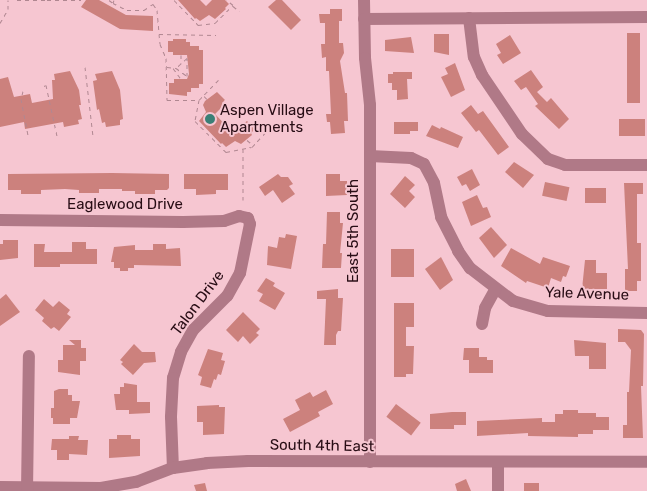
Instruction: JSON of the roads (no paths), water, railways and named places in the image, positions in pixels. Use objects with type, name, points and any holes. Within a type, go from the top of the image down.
[{"type":"street","name":"East 5th South","points":[[364,0],[370,105],[370,462]]},
{"type":"street","points":[[364,19],[647,17]]},
{"type":"street","points":[[469,18],[474,57],[482,75],[522,134],[548,159],[570,166],[647,165]]},
{"type":"street","name":"Yale Avenue","points":[[370,156],[411,158],[424,164],[434,183],[441,217],[458,251],[470,268],[495,290],[512,300],[548,311],[647,313]]},
{"type":"street","name":"Eaglewood Drive","points":[[0,220],[183,222],[224,220],[239,216],[248,218]]},
{"type":"street","name":"Talon Drive","points":[[173,468],[171,418],[173,378],[181,352],[193,330],[226,296],[240,273],[250,224],[248,218]]},
{"type":"street","points":[[482,324],[485,308],[495,290]]},
{"type":"street","points":[[27,489],[29,356]]},
{"type":"street","name":"South 4th East","points":[[0,487],[27,489],[101,488],[136,482],[173,468],[207,463],[248,461],[647,462]]},
{"type":"street","points":[[498,463],[498,491]]},
{"type":"place","name":"Aspen Village Apartments","points":[[210,119]]}]
